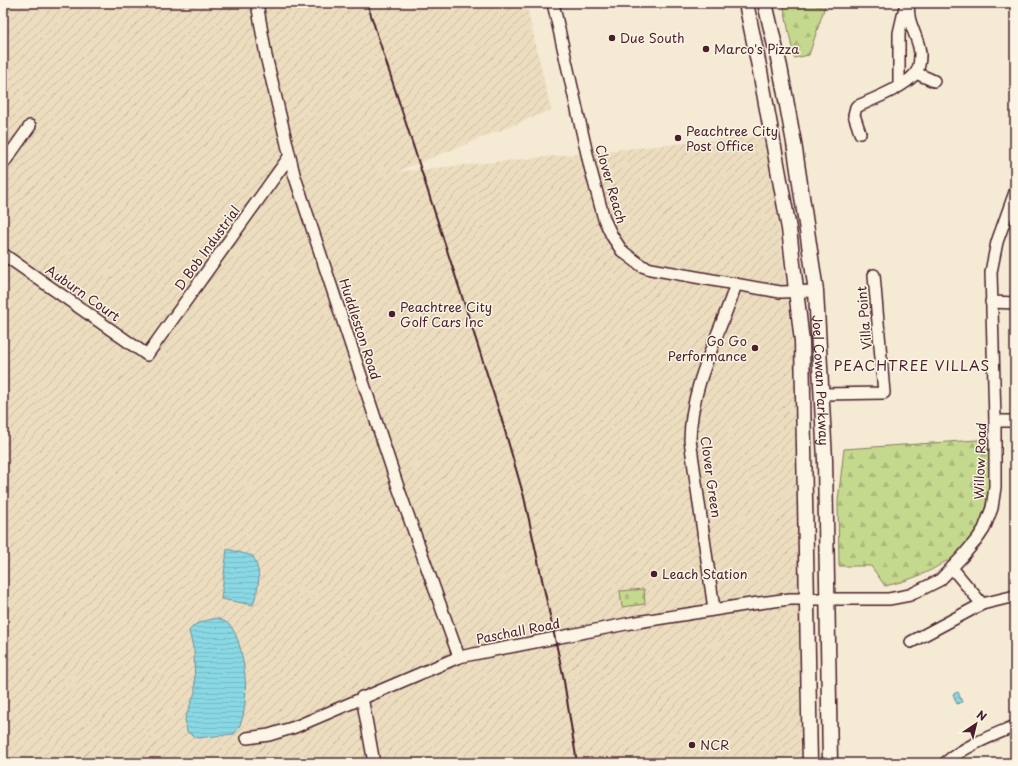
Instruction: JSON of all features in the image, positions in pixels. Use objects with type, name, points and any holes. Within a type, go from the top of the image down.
[{"type":"main road","name":"Joel Cowan Parkway","points":[[746,3],[789,229],[790,293],[802,342],[810,763]]},
{"type":"main road","name":"Joel Cowan Parkway","points":[[765,3],[780,67],[794,143],[816,291],[823,394],[830,763]]},
{"type":"street","name":"Huddleston Road","points":[[257,3],[266,56],[289,157],[398,487],[459,657]]},
{"type":"street","name":"Clover Reach","points":[[554,3],[604,219],[612,236],[622,251],[630,258],[651,270],[790,293],[816,291]]},
{"type":"street","points":[[860,133],[854,115],[856,107],[900,85],[916,73],[921,58],[919,47],[909,20],[908,3]]},
{"type":"street","points":[[900,85],[899,33],[908,3]]},
{"type":"street","points":[[916,73],[934,81]]},
{"type":"street","points":[[3,164],[30,126]]},
{"type":"street","name":"D Bob Industrial","points":[[147,355],[289,157]]},
{"type":"street","name":"Willow Road","points":[[808,600],[889,599],[902,597],[924,589],[940,580],[952,568],[984,529],[992,508],[995,487],[995,421],[990,302],[991,272],[997,243],[1015,192]]},
{"type":"street","name":"Auburn Court","points":[[3,254],[147,355]]},
{"type":"street","name":"Villa Point","points":[[823,394],[884,393],[874,275]]},
{"type":"street","name":"Clover Green","points":[[714,609],[690,440],[690,422],[696,392],[736,284]]},
{"type":"street","points":[[990,302],[1015,303]]},
{"type":"street","points":[[995,421],[1015,421]]},
{"type":"street","points":[[952,568],[982,604]]},
{"type":"street","points":[[911,642],[982,604],[1015,596]]},
{"type":"street","name":"Paschall Road","points":[[247,738],[269,735],[295,727],[362,697],[459,657],[714,609],[790,599],[808,600]]},
{"type":"street","points":[[362,697],[374,763]]},
{"type":"street","points":[[945,763],[956,754],[977,742],[1015,726]]},
{"type":"shaded area","points":[[3,3],[526,3],[551,110],[396,172],[765,135],[773,179],[796,370],[801,763],[3,763]]},
{"type":"green space","points":[[783,3],[826,3],[809,55],[794,58]]},
{"type":"green space","points":[[992,439],[989,491],[983,516],[969,543],[950,562],[946,561],[932,570],[901,582],[885,586],[871,566],[839,566],[838,501],[844,449]]},
{"type":"green space","points":[[644,589],[645,604],[622,607],[620,591]]},
{"type":"water","points":[[227,549],[253,556],[258,569],[259,580],[253,605],[221,599]]},
{"type":"water","points":[[217,618],[231,626],[241,651],[245,682],[244,713],[240,725],[234,734],[197,738],[187,732],[185,719],[195,692],[194,651],[189,631],[198,623]]},
{"type":"water","points":[[958,692],[962,702],[957,704],[953,694]]},
{"type":"railway","points":[[367,3],[501,417],[524,497],[563,675],[577,763]]},
{"type":"place","name":"Due South","points":[[612,38]]},
{"type":"place","name":"Marco's Pizza","points":[[706,49]]},
{"type":"place","name":"Peachtree City Post Office","points":[[678,138]]},
{"type":"place","name":"Peachtree City Golf Cars Inc","points":[[392,314]]},
{"type":"place","name":"Go Go Performance","points":[[755,348]]},
{"type":"place","name":"Leach Station","points":[[654,574]]},
{"type":"place","name":"NCR","points":[[692,745]]},
{"type":"district","name":"PEACHTREE VILLAS","points":[[912,366]]}]
